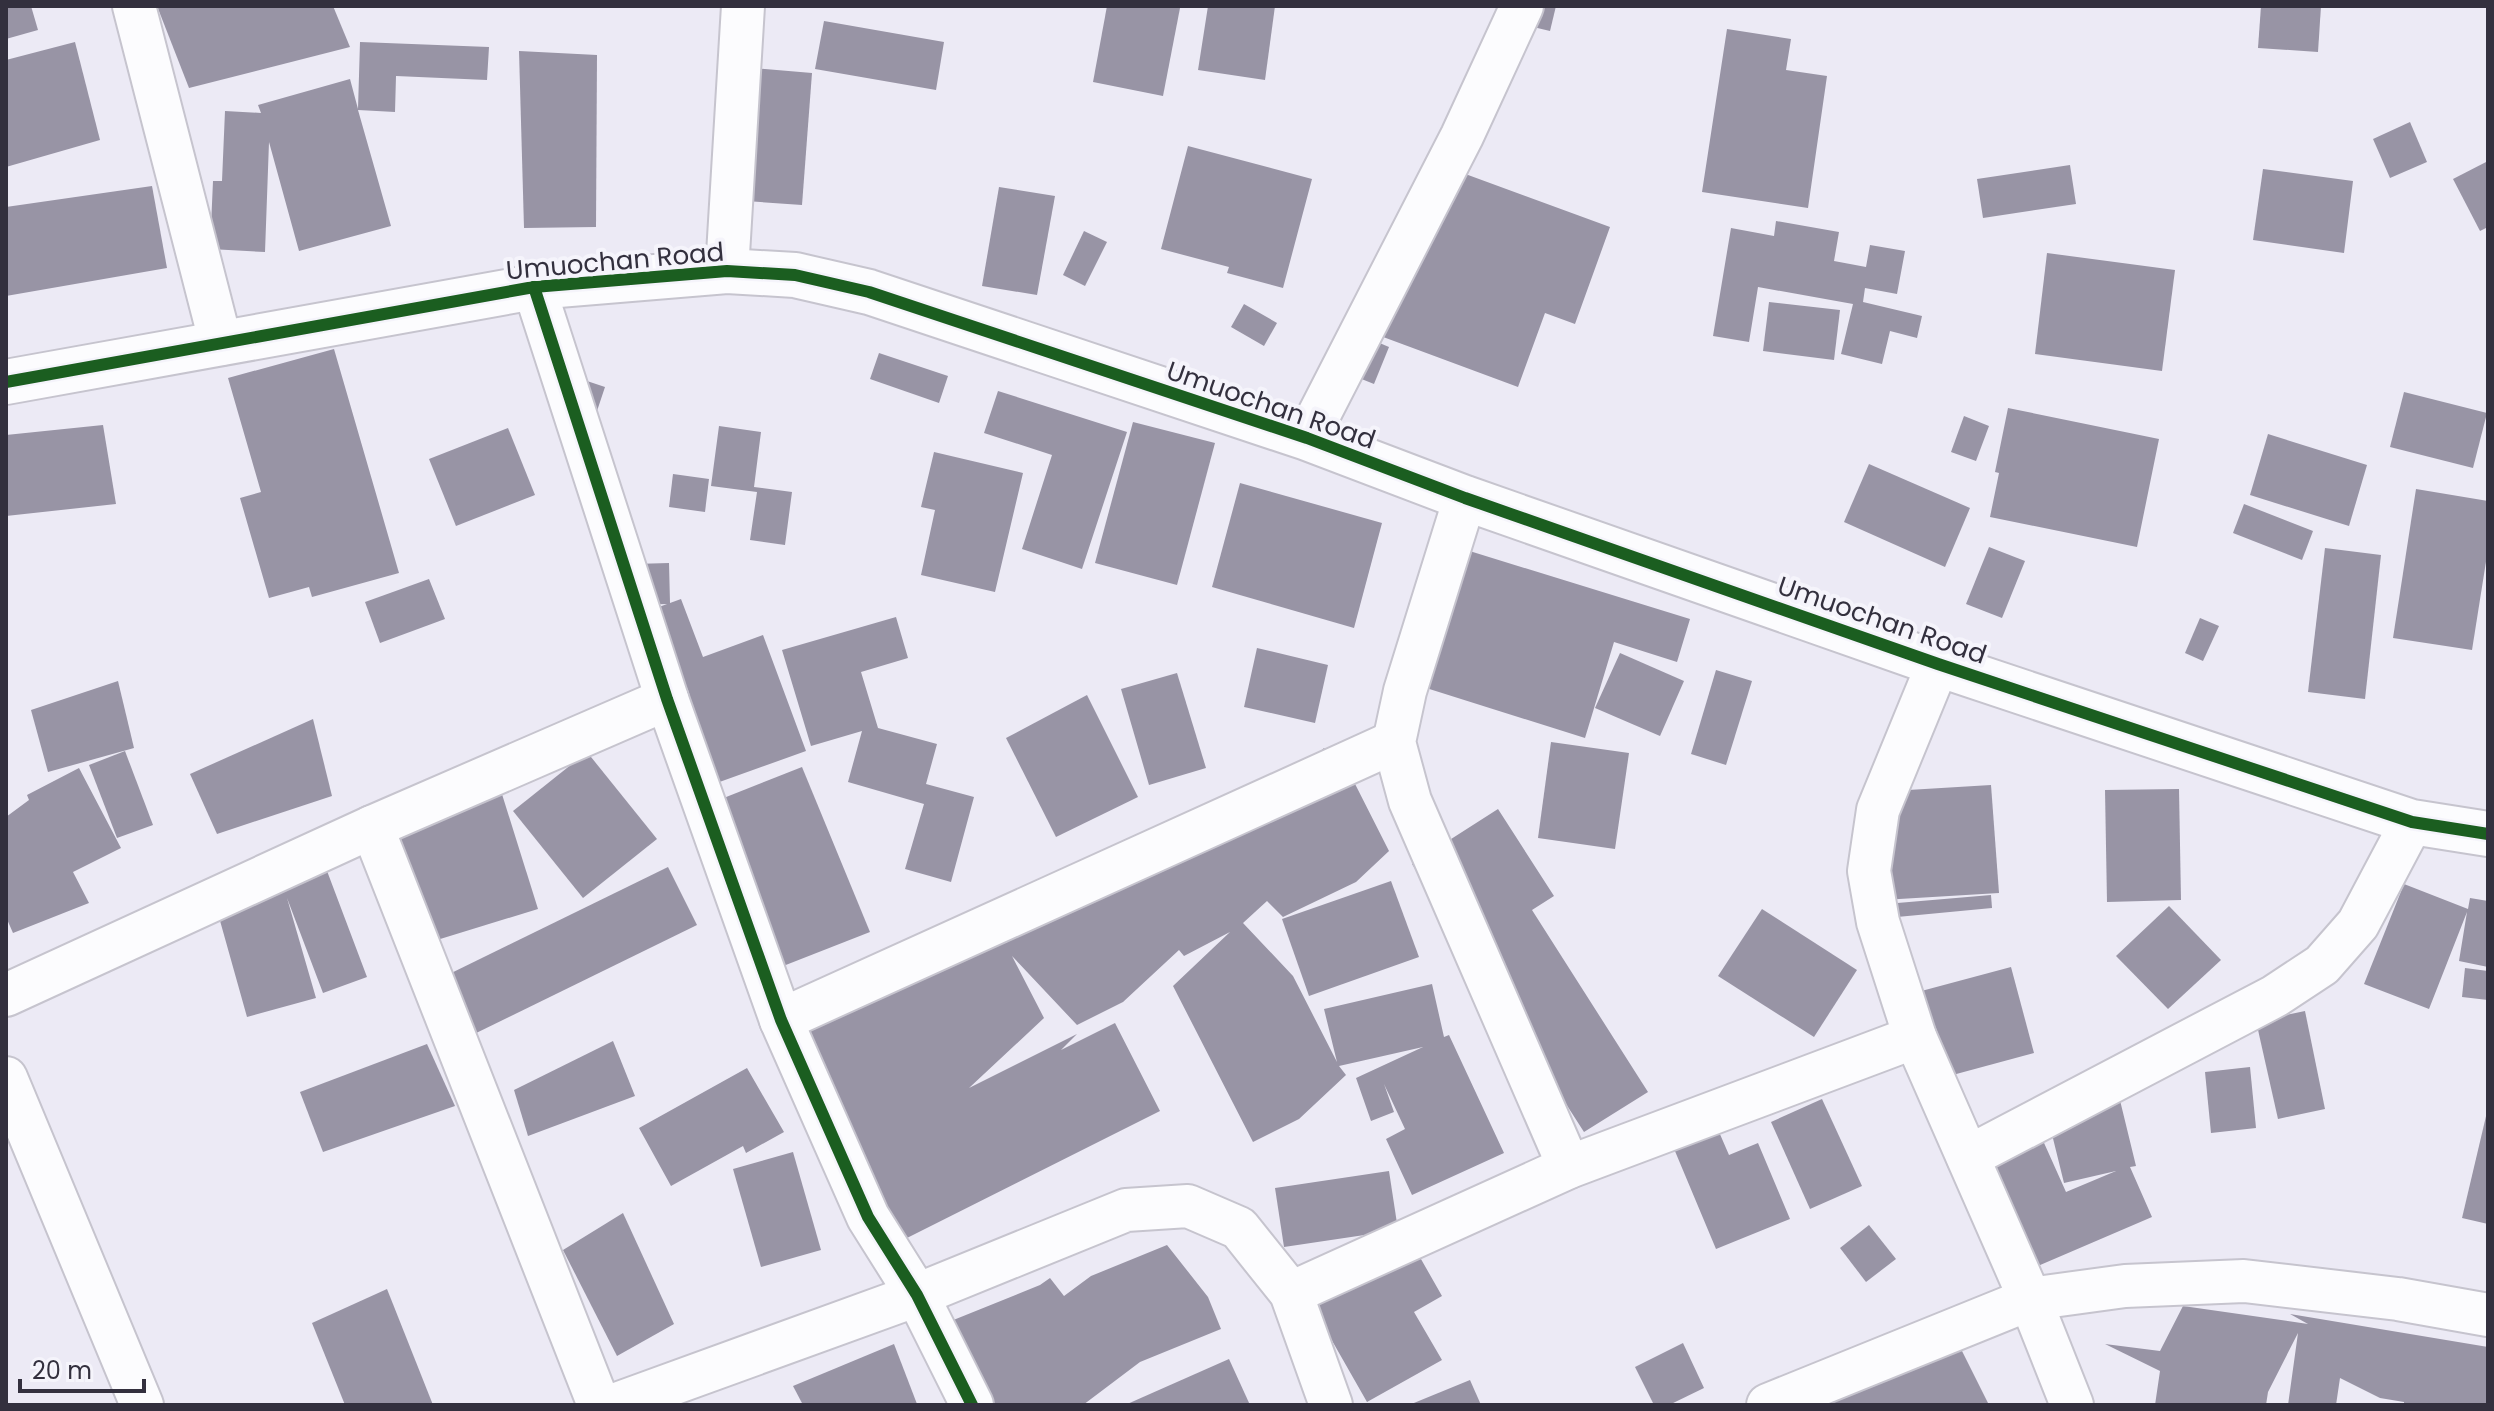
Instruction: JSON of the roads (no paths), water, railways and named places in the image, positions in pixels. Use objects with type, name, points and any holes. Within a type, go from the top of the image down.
[{"type":"street","points":[[134,6],[221,344]]},
{"type":"street","points":[[727,271],[743,6]]},
{"type":"street","points":[[1307,438],[1462,136],[1522,6]]},
{"type":"street","name":"Umuochan Road","points":[[6,382],[534,287],[727,271],[795,275],[869,292],[1307,438],[1465,498],[1938,664],[2412,822],[2488,834]]},
{"type":"street","points":[[534,287],[667,699],[781,1020],[868,1217],[917,1295],[972,1405]]},
{"type":"street","points":[[1465,498],[1405,691],[1394,742],[1410,801],[1569,1167]]},
{"type":"street","points":[[1938,664],[1878,810],[1869,871],[1878,922],[1915,1037],[2030,1299],[2072,1405]]},
{"type":"street","points":[[6,995],[372,827],[667,699]]},
{"type":"street","points":[[781,1020],[1394,742]]},
{"type":"street","points":[[1968,1157],[2262,1003],[2322,965],[2358,924],[2412,822]]},
{"type":"street","points":[[372,827],[599,1405]]},
{"type":"street","points":[[1291,1293],[1569,1167],[1915,1037]]},
{"type":"street","points":[[6,1078],[142,1405]]},
{"type":"street","points":[[614,1405],[917,1295],[1126,1210],[1188,1206],[1239,1228],[1291,1293],[1331,1405]]},
{"type":"street","points":[[1768,1405],[2030,1299],[2125,1286],[2244,1281],[2398,1299],[2488,1315]]}]
